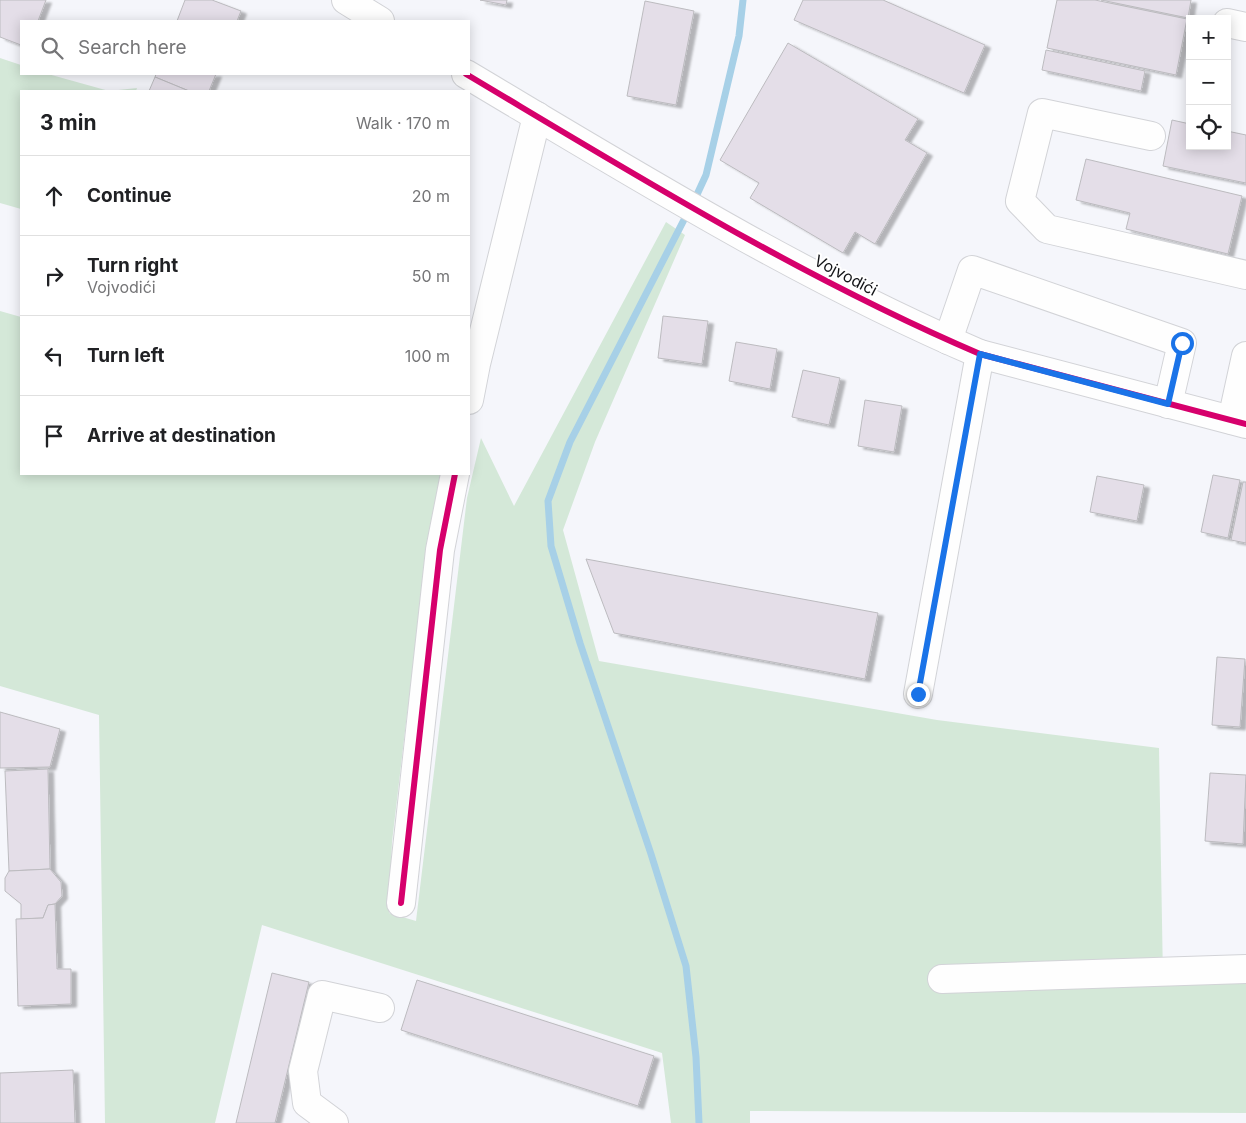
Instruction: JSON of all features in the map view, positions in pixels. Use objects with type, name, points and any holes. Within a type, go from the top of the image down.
[{"type":"street","points":[[346,0],[378,20]]},
{"type":"street","points":[[1231,24],[1246,28]]},
{"type":"street","name":"Vojvodići","points":[[468,75],[710,219],[864,301],[948,340],[980,354],[1239,422]]},
{"type":"street","points":[[1151,136],[1042,113],[1020,202],[1047,229],[1246,275]]},
{"type":"street","points":[[470,395],[537,116]]},
{"type":"street","points":[[948,340],[972,270],[1182,343],[1168,404]]},
{"type":"street","points":[[918,694],[980,354]]},
{"type":"street","points":[[1239,422],[1246,356]]},
{"type":"street","points":[[401,903],[440,550],[455,475]]},
{"type":"street","points":[[942,979],[1246,969]]},
{"type":"street","points":[[334,1123],[307,1103],[302,1071],[322,994],[380,1008]]},
{"type":"green space","points":[[0,58],[20,65],[20,75],[52,75],[105,90],[20,90],[20,209],[0,203]]},
{"type":"green space","points":[[137,88],[136,90],[118,90]]},
{"type":"green space","points":[[666,222],[685,235],[595,442],[563,530],[599,661],[937,720],[1159,748],[1163,979],[1246,977],[1246,1113],[750,1111],[750,1123],[671,1123],[662,1053],[262,925],[215,1123],[105,1123],[99,715],[0,686],[0,311],[20,317],[20,475],[441,475],[407,714],[392,842],[389,913],[416,921],[467,498],[481,438],[514,506]]},
{"type":"building","points":[[0,0],[46,0],[38,20],[20,20],[20,45],[0,37]]},
{"type":"building","points":[[185,0],[212,0],[241,11],[237,20],[177,20]]},
{"type":"building","points":[[480,0],[507,0],[506,5]]},
{"type":"building","points":[[803,0],[883,0],[985,45],[964,93],[794,20]]},
{"type":"building","points":[[1057,0],[1095,0],[1186,19],[1176,75],[1047,48]]},
{"type":"building","points":[[1101,0],[1191,0],[1188,15],[1186,15],[1186,18]]},
{"type":"building","points":[[645,1],[694,11],[676,105],[627,96]]},
{"type":"building","points":[[788,43],[918,119],[905,140],[927,153],[875,244],[855,232],[843,253],[750,198],[759,183],[720,160]]},
{"type":"building","points":[[1046,50],[1145,71],[1141,91],[1042,70]]},
{"type":"building","points":[[156,75],[216,75],[209,90],[187,90],[155,77]]},
{"type":"building","points":[[155,77],[187,90],[149,90]]},
{"type":"building","points":[[1172,120],[1186,123],[1186,150],[1231,150],[1231,132],[1246,135],[1246,183],[1163,166]]},
{"type":"building","points":[[1086,159],[1242,196],[1228,254],[1126,229],[1130,213],[1076,200]]},
{"type":"building","points":[[663,316],[708,321],[702,364],[658,358]]},
{"type":"building","points":[[736,342],[777,349],[770,389],[729,381]]},
{"type":"building","points":[[803,370],[840,378],[829,425],[792,417]]},
{"type":"building","points":[[865,400],[902,406],[894,452],[858,446]]},
{"type":"building","points":[[1213,475],[1240,480],[1228,538],[1201,532]]},
{"type":"building","points":[[1097,476],[1144,485],[1137,521],[1090,512]]},
{"type":"building","points":[[1243,482],[1246,482],[1246,543],[1231,540]]},
{"type":"building","points":[[586,559],[878,613],[865,679],[614,633]]},
{"type":"building","points":[[1217,657],[1245,659],[1240,727],[1212,725]]},
{"type":"building","points":[[0,712],[60,729],[50,767],[0,768]]},
{"type":"building","points":[[48,769],[50,869],[9,871],[5,771]]},
{"type":"building","points":[[1210,773],[1246,775],[1243,844],[1205,841]]},
{"type":"building","points":[[50,869],[61,882],[62,896],[55,904],[48,905],[43,918],[21,919],[21,904],[5,891],[5,878],[9,871]]},
{"type":"building","points":[[55,904],[57,969],[71,969],[71,1004],[18,1006],[16,919],[43,918],[48,905]]},
{"type":"building","points":[[272,973],[309,982],[275,1123],[236,1123]]},
{"type":"building","points":[[417,980],[654,1056],[638,1106],[401,1030]]},
{"type":"building","points":[[73,1070],[75,1123],[0,1123],[0,1073]]},
{"type":"waterway","points":[[694,201],[706,175],[739,36],[743,0]]},
{"type":"waterway","points":[[689,210],[570,442],[548,501],[551,546],[580,643],[651,854],[686,966],[696,1057],[699,1123]]},
{"type":"cycle path","points":[[468,75],[718,223],[847,292],[913,324],[980,354],[1246,424]]},
{"type":"cycle path","points":[[401,903],[440,550],[455,475]]},
{"type":"route","points":[[918,694],[980,354],[1168,404],[1182,343]]}]
